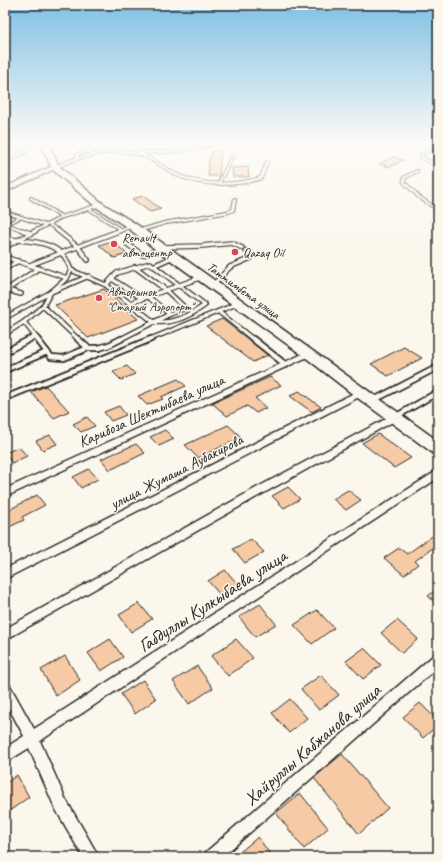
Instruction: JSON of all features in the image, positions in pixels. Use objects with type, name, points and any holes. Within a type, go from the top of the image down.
[{"type":"main road","name":"Таттимбета улица","points":[[73,184],[94,206],[161,248],[203,277],[438,449]]},
{"type":"street","points":[[5,190],[18,184]]},
{"type":"street","name":"Карибоза Шектыбаева улица","points":[[5,493],[310,354]]},
{"type":"street","name":"улица Жумаша Аубакирова","points":[[5,574],[92,531],[360,393]]},
{"type":"street","points":[[5,635],[259,491],[395,417]]},
{"type":"street","name":"Габдуллы Кулкыбаева улица","points":[[5,756],[438,473]]},
{"type":"street","name":"Хайруллы Кабжанова улица","points":[[211,857],[438,659]]},
{"type":"street","points":[[5,688],[32,738],[60,803],[91,857]]},
{"type":"lane","points":[[406,184],[419,197],[438,210]]},
{"type":"lane","points":[[31,198],[62,218]]},
{"type":"lane","points":[[30,265],[130,229],[228,212],[233,210],[235,199]]},
{"type":"lane","points":[[5,247],[47,224],[94,206]]},
{"type":"lane","points":[[5,212],[47,224],[78,247],[88,260]]},
{"type":"lane","points":[[5,225],[21,217]]},
{"type":"lane","points":[[5,225],[30,233]]},
{"type":"lane","points":[[5,239],[39,243],[61,253],[71,270],[89,276],[106,285],[154,322],[170,322],[204,305],[180,285],[148,263],[117,273],[106,285]]},
{"type":"lane","points":[[127,244],[143,255],[161,248],[202,246],[226,242],[242,248]]},
{"type":"lane","points":[[213,285],[230,267],[251,258],[252,255],[246,251]]},
{"type":"lane","points":[[5,257],[66,278]]},
{"type":"lane","points":[[153,266],[173,257]]},
{"type":"lane","points":[[5,269],[18,261]]},
{"type":"lane","points":[[24,322],[52,357],[64,358],[88,348],[100,348],[109,345],[184,308],[166,290],[135,266]]},
{"type":"lane","points":[[6,290],[39,268]]},
{"type":"lane","points":[[5,334],[24,322],[42,306],[51,292],[66,278],[71,270]]},
{"type":"lane","points":[[5,318],[51,292],[89,276]]},
{"type":"lane","points":[[130,303],[203,277]]},
{"type":"lane","points":[[112,279],[142,299]]},
{"type":"lane","points":[[6,290],[21,294]]},
{"type":"lane","points":[[148,297],[170,314]]},
{"type":"lane","points":[[5,398],[239,303]]},
{"type":"lane","points":[[42,306],[88,348]]},
{"type":"lane","points":[[219,312],[286,365]]},
{"type":"lane","points":[[5,352],[35,336]]},
{"type":"lane","points":[[109,345],[116,353]]},
{"type":"lane","points":[[5,370],[47,352]]},
{"type":"lane","points":[[373,401],[438,367]]},
{"type":"lane","points":[[395,417],[438,392]]},
{"type":"building","points":[[143,196],[161,209],[150,212],[132,199]]},
{"type":"building","points":[[112,241],[127,254],[114,258],[99,245]]},
{"type":"building","points":[[104,289],[138,319],[88,338],[55,305]]},
{"type":"building","points":[[222,319],[268,355],[253,362],[206,326]]},
{"type":"building","points":[[404,347],[422,358],[388,376],[371,364]]},
{"type":"building","points":[[127,366],[135,374],[121,380],[113,372]]},
{"type":"building","points":[[270,377],[281,385],[255,398],[266,408],[256,413],[247,406],[227,416],[212,403]]},
{"type":"building","points":[[178,379],[186,386],[161,397],[163,399],[147,405],[138,396]]},
{"type":"building","points":[[46,386],[69,411],[54,418],[31,392]]},
{"type":"building","points":[[299,391],[321,407],[312,412],[290,396]]},
{"type":"building","points":[[119,406],[126,415],[111,421],[104,412]]},
{"type":"building","points":[[87,417],[95,426],[81,432],[73,424]]},
{"type":"building","points":[[228,425],[241,437],[198,458],[185,445]]},
{"type":"building","points":[[165,430],[174,439],[159,446],[150,437]]},
{"type":"building","points":[[378,434],[411,458],[394,468],[362,443]]},
{"type":"building","points":[[50,435],[57,444],[43,450],[36,441]]},
{"type":"building","points":[[136,444],[145,453],[110,470],[101,459]]},
{"type":"building","points":[[19,447],[27,456],[12,463],[5,453]]},
{"type":"building","points":[[89,469],[98,479],[81,488],[73,477]]},
{"type":"building","points":[[288,487],[300,499],[284,508],[272,496]]},
{"type":"building","points":[[348,490],[361,500],[346,510],[333,499]]},
{"type":"building","points":[[37,495],[45,505],[22,517],[24,520],[5,529],[5,512]]},
{"type":"building","points":[[438,532],[438,544],[415,561],[418,564],[404,575],[384,558],[399,548],[407,554]]},
{"type":"building","points":[[251,539],[264,552],[245,563],[233,549]]},
{"type":"building","points":[[225,570],[239,585],[222,597],[208,581]]},
{"type":"building","points":[[438,588],[438,605],[428,596]]},
{"type":"building","points":[[139,603],[152,619],[131,632],[119,615]]},
{"type":"building","points":[[260,604],[276,624],[255,637],[239,617]]},
{"type":"building","points":[[317,610],[334,628],[312,644],[294,625]]},
{"type":"building","points":[[397,620],[418,639],[402,653],[381,633]]},
{"type":"building","points":[[110,639],[123,657],[101,671],[88,653]]},
{"type":"building","points":[[236,639],[253,658],[228,676],[211,656]]},
{"type":"building","points":[[364,648],[381,665],[363,679],[346,661]]},
{"type":"building","points":[[65,656],[80,680],[56,696],[41,670]]},
{"type":"building","points":[[197,666],[213,688],[189,704],[173,681]]},
{"type":"building","points":[[321,675],[339,695],[319,710],[301,689]]},
{"type":"building","points":[[143,680],[156,699],[135,714],[121,694]]},
{"type":"building","points":[[290,699],[307,718],[289,733],[272,713]]},
{"type":"building","points":[[420,703],[438,721],[438,725],[423,738],[403,717]]},
{"type":"building","points":[[342,754],[388,808],[359,834],[314,778]]},
{"type":"building","points":[[17,775],[29,797],[5,814],[5,784]]},
{"type":"building","points":[[300,793],[328,828],[304,849],[276,813]]},
{"type":"building","points":[[258,837],[272,857],[234,857]]},
{"type":"place","name":"Renault автоцентр","points":[[114,244]]},
{"type":"place","name":"Qazaq Oil","points":[[235,252]]},
{"type":"place","name":"Авторынок \"Старый Аэропорт\"","points":[[99,298]]}]
